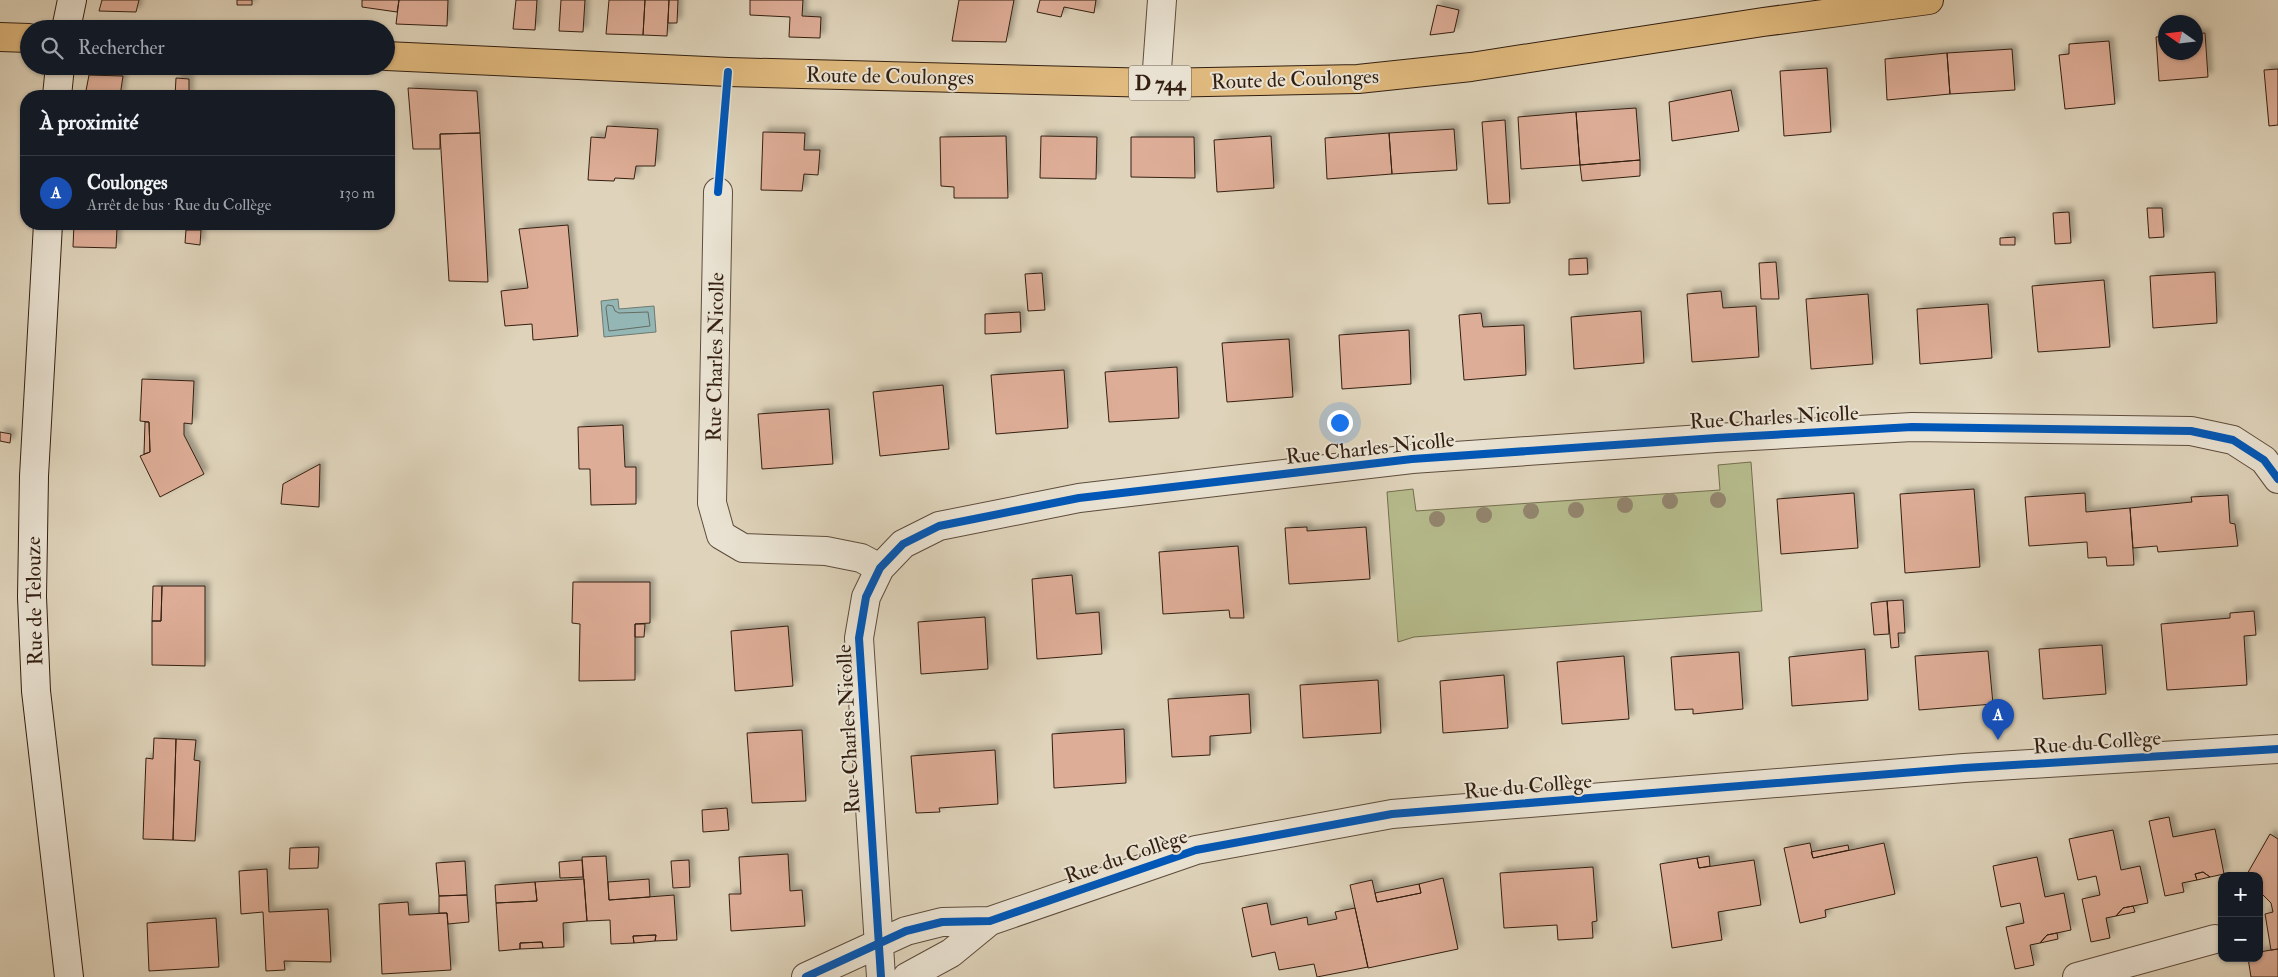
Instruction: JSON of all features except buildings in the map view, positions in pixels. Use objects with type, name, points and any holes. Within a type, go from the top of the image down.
[{"type":"main road","name":"Route de Coulonges","points":[[395,56],[728,72],[1156,83],[1358,79],[1471,67],[1762,22],[1929,0]]},
{"type":"main road","points":[[0,37],[20,38]]},
{"type":"street","points":[[68,20],[72,0]]},
{"type":"street","points":[[1156,83],[1162,0]]},
{"type":"street","points":[[58,90],[59,75]]},
{"type":"street","name":"Rue Charles Nicolle","points":[[718,192],[712,504],[721,535],[743,548],[826,551],[861,558],[880,568]]},
{"type":"street","name":"Rue de Telouze","points":[[48,230],[34,476],[32,597],[36,691],[69,977]]},
{"type":"street","name":"Rue Charles Nicolle","points":[[881,977],[859,638],[866,597],[880,568],[902,544],[939,526],[1079,498],[1412,459],[1716,438],[1912,427],[2191,431],[2233,440],[2264,460],[2278,479]]},
{"type":"street","name":"Rue du Collège","points":[[806,977],[906,932],[942,922],[990,920],[1196,850],[1392,814],[1964,768],[2278,749]]},
{"type":"street","name":"Rue du Collège","points":[[907,977],[951,953],[990,920]]},
{"type":"street","points":[[2077,977],[2215,939]]},
{"type":"green space","points":[[1751,462],[1762,611],[1414,637],[1398,642],[1387,492],[1413,489],[1416,511],[1720,490],[1718,465]]},
{"type":"water","points":[[618,299],[619,309],[654,306],[656,332],[604,337],[601,301]]},
{"type":"cycle path","points":[[718,192],[728,72]]},
{"type":"cycle path","points":[[881,977],[859,638],[866,597],[880,568],[903,544],[939,526],[1079,498],[1412,459],[1716,438],[1912,427],[2191,431],[2233,440],[2264,460],[2278,479]]},
{"type":"cycle path","points":[[806,977],[906,931],[942,922],[990,921],[1196,850],[1392,814],[1964,768],[2278,749]]},
{"type":"place","name":"Coulonges","points":[[1998,740]]}]
